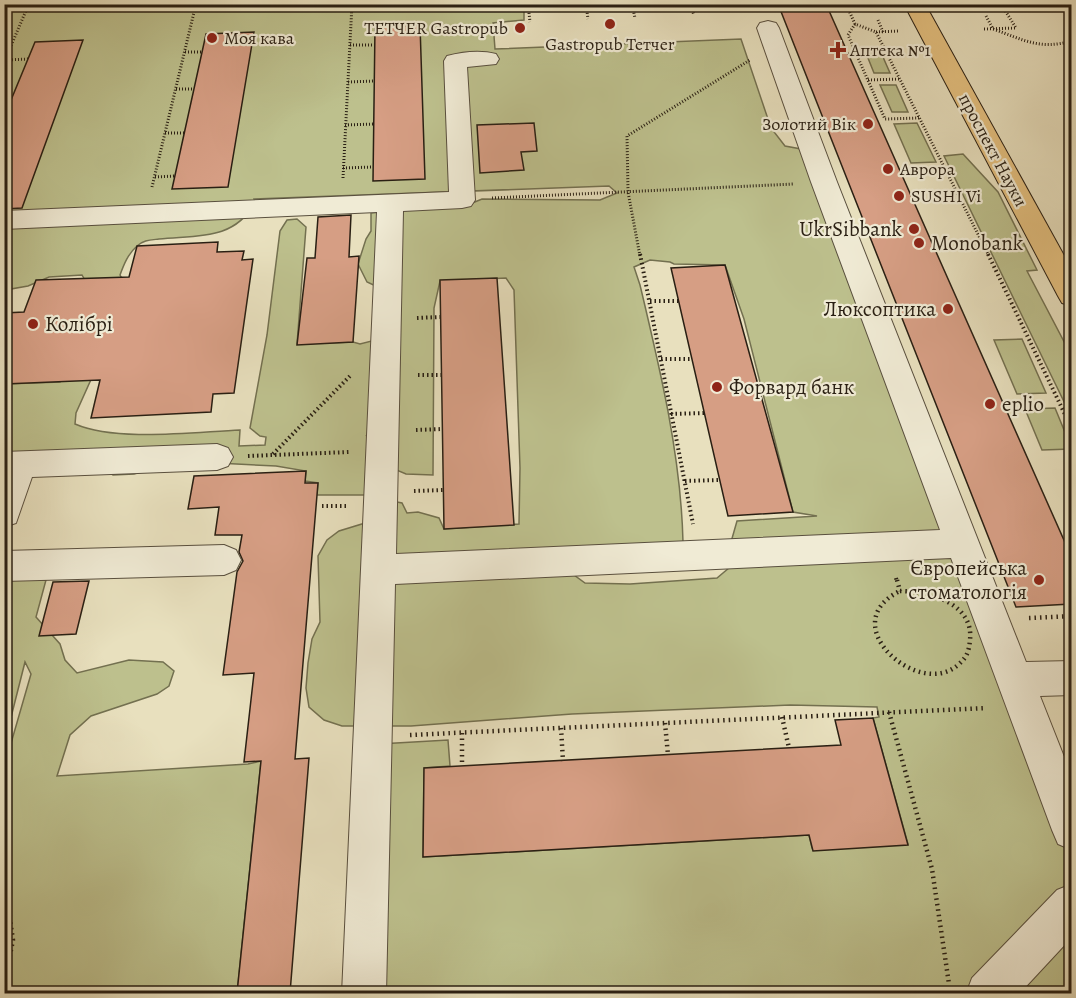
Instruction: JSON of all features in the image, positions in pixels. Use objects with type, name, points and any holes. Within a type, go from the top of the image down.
[{"type":"main road","name":"проспект Науки","points":[[914,4],[1071,296]]},
{"type":"lane","points":[[766,26],[1071,830]]},
{"type":"lane","points":[[4,220],[462,200],[456,61],[488,58]]},
{"type":"lane","points":[[364,993],[390,204]]},
{"type":"lane","points":[[4,513],[12,464],[217,457]]},
{"type":"lane","points":[[377,570],[699,557],[963,543]]},
{"type":"lane","points":[[4,566],[225,560]]},
{"type":"lane","points":[[1020,693],[1071,678]]},
{"type":"lane","points":[[988,993],[1071,905]]},
{"type":"path","points":[[4,7],[91,4]]},
{"type":"path","points":[[146,214],[196,4]]},
{"type":"path","points":[[341,206],[352,4]]},
{"type":"path","points":[[528,4],[530,22]]},
{"type":"path","points":[[586,4],[588,19]]},
{"type":"path","points":[[632,4],[635,18]]},
{"type":"path","points":[[690,4],[694,15]]},
{"type":"path","points":[[846,4],[855,24],[876,32],[906,31]]},
{"type":"path","points":[[984,29],[1016,28],[1001,4]]},
{"type":"path","points":[[1068,4],[1071,10]]},
{"type":"path","points":[[28,6],[5,61],[28,59]]},
{"type":"path","points":[[986,16],[993,29],[1038,45],[1054,46],[1071,41]]},
{"type":"path","points":[[878,20],[883,32]]},
{"type":"path","points":[[855,24],[848,35],[885,119],[919,118]]},
{"type":"path","points":[[699,557],[628,192],[627,136],[766,26]]},
{"type":"path","points":[[876,32],[990,258],[1071,429]]},
{"type":"path","points":[[350,45],[375,45]]},
{"type":"path","points":[[185,52],[202,52]]},
{"type":"path","points":[[868,80],[900,79]]},
{"type":"path","points":[[348,82],[374,81]]},
{"type":"path","points":[[176,90],[194,89]]},
{"type":"path","points":[[4,96],[13,96]]},
{"type":"path","points":[[345,124],[374,124]]},
{"type":"path","points":[[165,133],[184,133]]},
{"type":"path","points":[[343,168],[373,166]]},
{"type":"path","points":[[155,177],[175,176]]},
{"type":"path","points":[[462,200],[824,182]]},
{"type":"path","points":[[649,302],[679,301]]},
{"type":"path","points":[[273,455],[386,340]]},
{"type":"path","points":[[661,359],[692,358]]},
{"type":"path","points":[[671,414],[705,413]]},
{"type":"path","points":[[217,457],[382,451]]},
{"type":"path","points":[[685,481],[720,480]]},
{"type":"path","points":[[897,578],[900,591]]},
{"type":"path","points":[[900,591],[922,591],[944,599],[961,615],[970,634],[967,656],[951,671],[926,674],[899,664],[880,645],[874,622],[881,602],[900,591]]},
{"type":"path","points":[[992,619],[1071,616]]},
{"type":"path","points":[[373,737],[889,712],[1020,693]]},
{"type":"path","points":[[889,712],[932,869],[950,993]]},
{"type":"path","points":[[782,717],[789,748]]},
{"type":"path","points":[[665,723],[668,755]]},
{"type":"path","points":[[561,728],[563,761]]},
{"type":"path","points":[[462,733],[462,766]]},
{"type":"path","points":[[4,879],[13,940],[4,985]]},
{"type":"green space","points":[[541,4],[524,7],[524,20],[493,23],[495,49],[741,39],[771,128],[785,146],[801,149],[957,561],[1071,846],[1071,993],[372,993],[379,744],[448,740],[450,766],[424,768],[423,857],[809,835],[812,848],[818,850],[908,844],[873,718],[879,717],[877,707],[790,705],[572,714],[411,726],[342,726],[324,720],[309,707],[306,688],[308,663],[312,639],[320,622],[318,556],[327,540],[339,531],[365,523],[392,501],[402,503],[407,513],[418,512],[439,518],[444,529],[519,524],[520,468],[514,290],[506,278],[440,281],[434,308],[433,475],[406,474],[394,469],[366,435],[378,451],[374,495],[317,495],[318,483],[305,481],[306,471],[276,466],[217,463],[113,475],[101,467],[5,469],[5,384],[60,382],[67,361],[93,375],[76,413],[75,424],[92,430],[133,434],[240,430],[239,446],[265,445],[266,437],[260,436],[250,428],[267,335],[280,231],[287,220],[297,219],[306,227],[297,344],[353,342],[360,344],[372,341],[380,288],[367,282],[358,264],[371,231],[371,213],[404,207],[470,204],[482,199],[600,200],[617,193],[609,186],[254,199],[255,203],[246,215],[225,230],[200,236],[150,240],[139,244],[131,252],[123,267],[120,275],[124,282],[94,296],[82,275],[49,277],[28,286],[5,290],[5,5]],"holes":[[[650,260],[725,265],[744,319],[793,512],[817,516],[737,521],[731,542],[736,562],[717,578],[630,584],[585,583],[570,572],[683,542],[674,445],[648,317],[634,267]]]},
{"type":"green space","points":[[864,48],[879,48],[890,73],[874,73]]},
{"type":"green space","points":[[880,85],[896,85],[908,112],[892,112]]},
{"type":"green space","points":[[917,123],[936,162],[911,163],[894,124]]},
{"type":"green space","points":[[963,154],[998,192],[1037,270],[1027,271],[1071,355],[1071,416],[944,156]]},
{"type":"green space","points":[[1022,339],[1046,393],[1017,394],[994,340]]},
{"type":"green space","points":[[1055,408],[1071,449],[1042,450],[1025,409]]},
{"type":"green space","points":[[5,580],[46,580],[36,617],[60,644],[65,660],[77,673],[129,660],[163,662],[174,671],[169,686],[157,694],[91,716],[70,735],[57,776],[248,764],[261,761],[237,993],[5,993],[5,764],[31,674],[25,662],[5,741]]},
{"type":"building","points":[[778,4],[826,4],[1071,556],[1071,604],[1016,607]]},
{"type":"building","points":[[420,25],[425,179],[373,181],[375,27]]},
{"type":"building","points":[[254,32],[228,187],[172,189],[206,34]]},
{"type":"building","points":[[83,40],[22,208],[4,209],[4,117],[35,42]]},
{"type":"building","points":[[534,123],[537,151],[521,152],[524,170],[480,173],[477,125]]},
{"type":"building","points":[[351,215],[349,257],[359,256],[353,342],[297,345],[307,258],[315,258],[318,217]]},
{"type":"building","points":[[218,242],[217,252],[244,251],[242,260],[253,259],[234,393],[213,394],[211,412],[91,418],[100,380],[4,384],[4,313],[24,312],[36,280],[129,277],[137,246]]},
{"type":"building","points":[[725,265],[793,512],[728,516],[671,268]]},
{"type":"building","points":[[497,278],[514,525],[444,529],[440,280]]},
{"type":"building","points":[[306,471],[305,483],[318,483],[295,759],[309,758],[290,993],[237,993],[261,761],[244,762],[254,673],[223,675],[237,572],[243,561],[239,552],[242,535],[215,535],[219,507],[188,509],[194,476]]},
{"type":"building","points":[[89,581],[76,634],[39,636],[53,582]]},
{"type":"building","points":[[873,718],[908,845],[813,851],[809,835],[423,857],[424,768],[841,745],[835,720]]},
{"type":"place","name":"Gastropub Teтчеr","points":[[610,24]]},
{"type":"place","name":"ТЕТЧЕR Gastropub","points":[[520,28]]},
{"type":"place","name":"Моя кава","points":[[212,38]]},
{"type":"place","name":"Аптека №1","points":[[838,50]]},
{"type":"place","name":"Золотий Вік","points":[[868,124]]},
{"type":"place","name":"Аврора","points":[[888,169]]},
{"type":"place","name":"SUSHI Vi","points":[[899,196]]},
{"type":"place","name":"UkrSibbank","points":[[914,229]]},
{"type":"place","name":"Monobank","points":[[919,243]]},
{"type":"place","name":"Люксоптика","points":[[948,309]]},
{"type":"place","name":"Колібрі","points":[[33,324]]},
{"type":"place","name":"Форвард банк","points":[[717,387]]},
{"type":"place","name":"eplio","points":[[990,404]]},
{"type":"place","name":"Європейська стоматологія","points":[[1039,580]]}]
